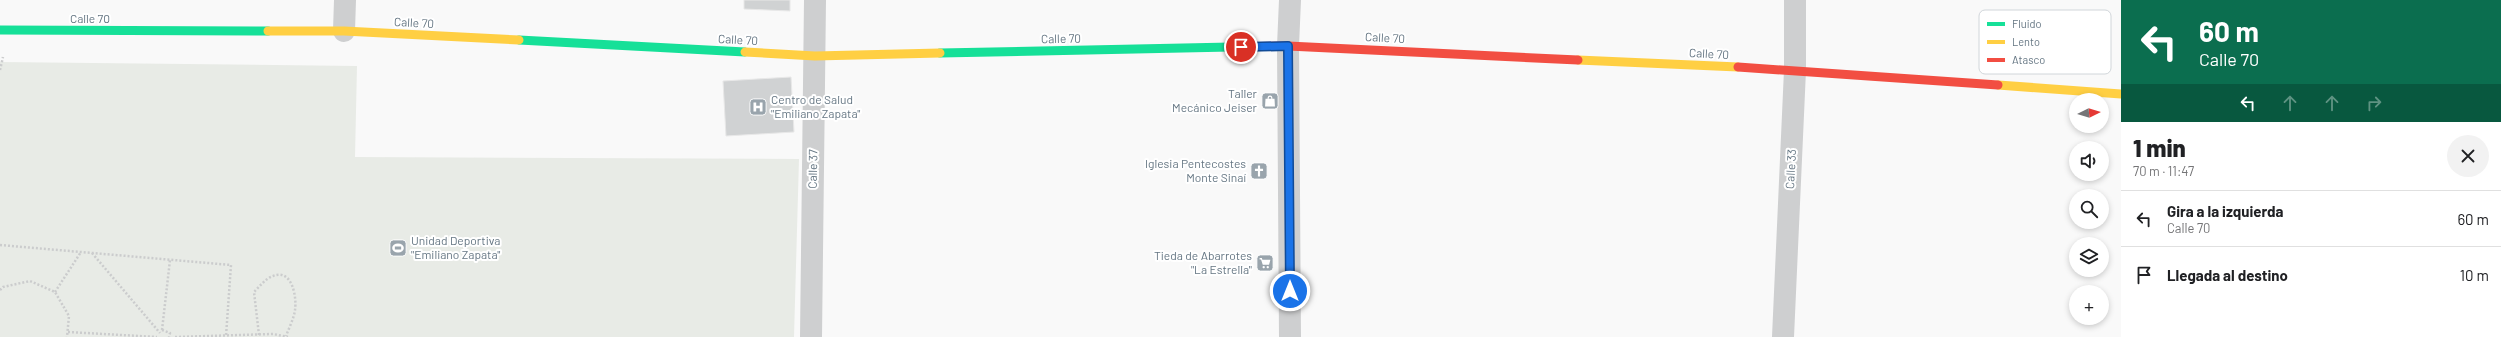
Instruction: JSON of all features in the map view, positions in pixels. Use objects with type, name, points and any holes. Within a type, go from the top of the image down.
[{"type":"street","points":[[344,31],[345,0]]},
{"type":"street","name":"Calle 37","points":[[811,337],[815,0]]},
{"type":"street","points":[[1290,0],[1288,46],[1290,337]]},
{"type":"street","name":"Calle 33","points":[[1783,337],[1795,70],[1795,0]]},
{"type":"street","name":"Calle 70","points":[[0,30],[344,31],[815,56],[1288,46],[1795,70],[2121,94]]},
{"type":"path","points":[[0,245],[231,265],[226,336]]},
{"type":"path","points":[[55,292],[81,252]]},
{"type":"path","points":[[92,253],[161,332],[170,333],[169,337]]},
{"type":"path","points":[[68,332],[157,337],[161,332],[170,260]]},
{"type":"path","points":[[175,337],[259,335],[273,334],[287,337],[295,311],[296,292],[286,278],[279,274],[272,276],[254,292],[259,335]]},
{"type":"path","points":[[0,290],[3,287],[30,280],[55,292],[69,316],[67,337]]},
{"type":"shaded area","name":"Unidad Deportiva \"Emiliano Zapata\"","points":[[0,62],[357,66],[355,157],[799,159],[794,337],[0,337]]},
{"type":"building","points":[[744,0],[790,0],[790,11],[744,9]]},
{"type":"building","name":"Centro de Salud \"Emiliano Zapata\"","points":[[791,77],[794,132],[726,136],[723,81]]},
{"type":"traffic: fast","points":[[0,30],[268,31]]},
{"type":"traffic: fast","points":[[519,40],[745,52]]},
{"type":"traffic: fast","points":[[940,53],[1231,47]]},
{"type":"traffic: slow","points":[[268,31],[344,31],[519,40]]},
{"type":"traffic: slow","points":[[745,52],[815,56],[940,53]]},
{"type":"traffic: slow","points":[[1578,60],[1738,67]]},
{"type":"traffic: slow","points":[[1998,85],[2121,94]]},
{"type":"traffic: jam","points":[[1231,47],[1288,46],[1578,60]]},
{"type":"traffic: jam","points":[[1738,67],[1998,85]]},
{"type":"place","name":"Taller Mecánico Jeiser","points":[[1270,101]]},
{"type":"place","name":"Centro de Salud \"Emiliano Zapata\"","points":[[758,107]]},
{"type":"place","name":"Iglesia Pentecostes Monte Sinaí","points":[[1259,171]]},
{"type":"place","name":"Unidad Deportiva \"Emiliano Zapata\"","points":[[398,248]]},
{"type":"place","name":"Tieda de Abarrotes \"La Estrella\"","points":[[1265,263]]},
{"type":"route","points":[[1241,47],[1288,46],[1290,291]]}]
